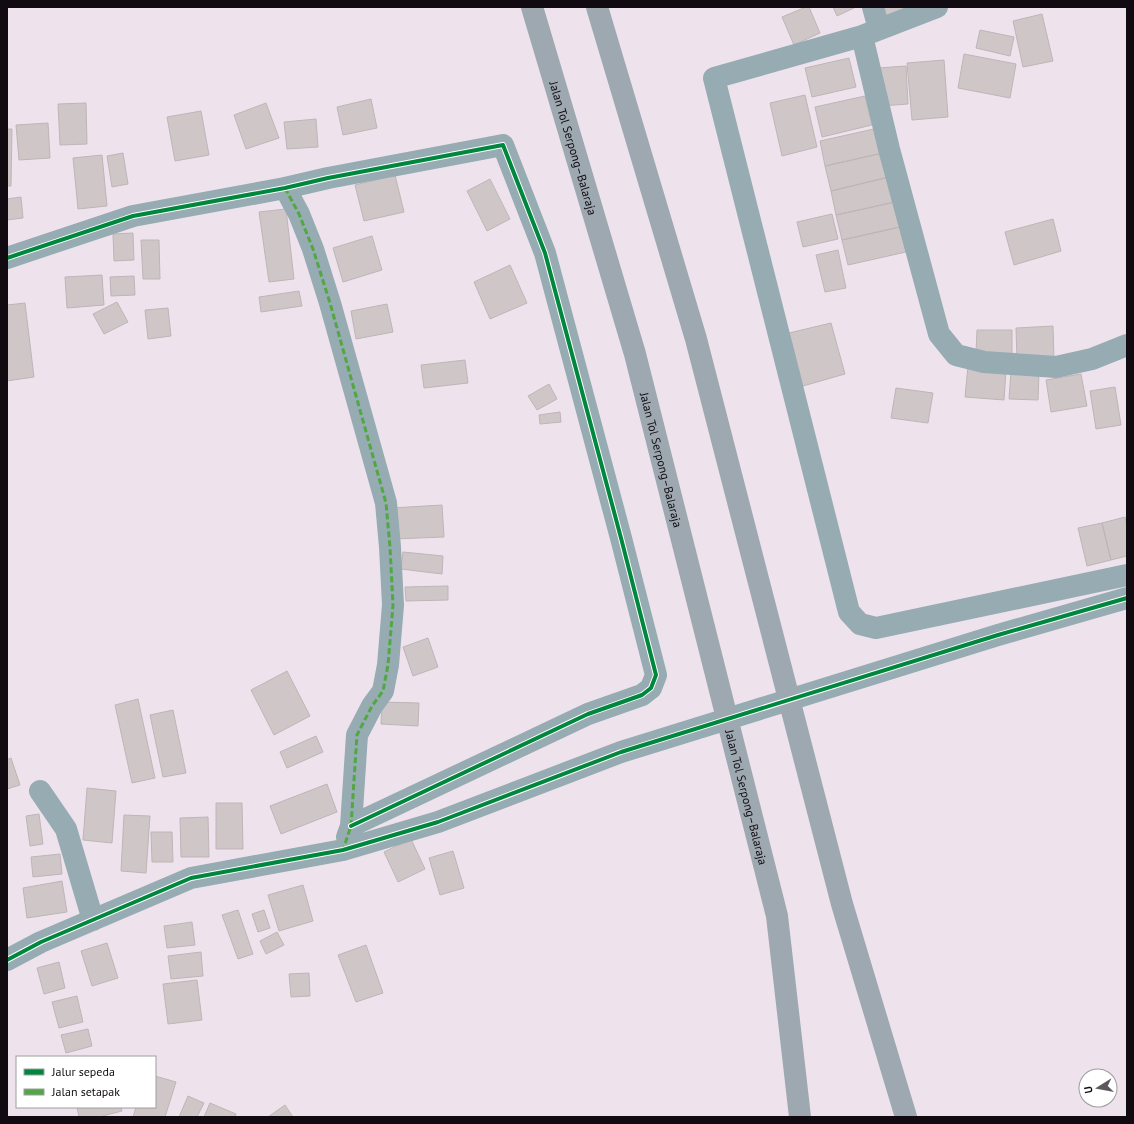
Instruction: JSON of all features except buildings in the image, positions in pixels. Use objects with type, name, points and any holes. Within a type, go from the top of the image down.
[{"type":"highway","name":"Jalan Tol Serpong–Balaraja","points":[[532,7],[635,354],[777,916],[800,1117]]},
{"type":"highway","points":[[597,7],[696,339],[842,904],[906,1117]]},
{"type":"street","points":[[873,7],[871,33],[889,149],[939,334],[956,355],[984,362],[1056,367],[1092,359],[1127,345]]},
{"type":"street","points":[[937,7],[871,33],[714,78],[849,612],[860,624],[876,628],[1127,575]]},
{"type":"street","points":[[7,258],[133,216],[503,146],[545,253],[656,675],[651,688],[642,695],[588,714],[351,826]]},
{"type":"street","points":[[285,188],[302,221],[313,249],[330,303],[386,503],[390,547],[393,605],[388,665],[383,691],[372,706],[357,735],[351,826],[343,850]]},
{"type":"street","points":[[7,960],[41,942],[191,878],[343,850],[438,822],[621,752],[998,635],[1127,598]]},
{"type":"street","points":[[40,791],[66,829],[93,920]]},
{"type":"marked path","points":[[285,188],[299,214],[313,249],[330,303],[386,503],[390,547],[393,605],[388,665],[383,691],[372,706],[357,735],[351,826],[343,850]]},
{"type":"cycle path","points":[[7,258],[133,216],[503,145],[545,253],[656,675],[651,688],[642,695],[588,714],[351,826]]},
{"type":"cycle path","points":[[7,960],[41,942],[191,878],[343,850],[438,822],[621,752],[998,635],[1127,598]]}]
